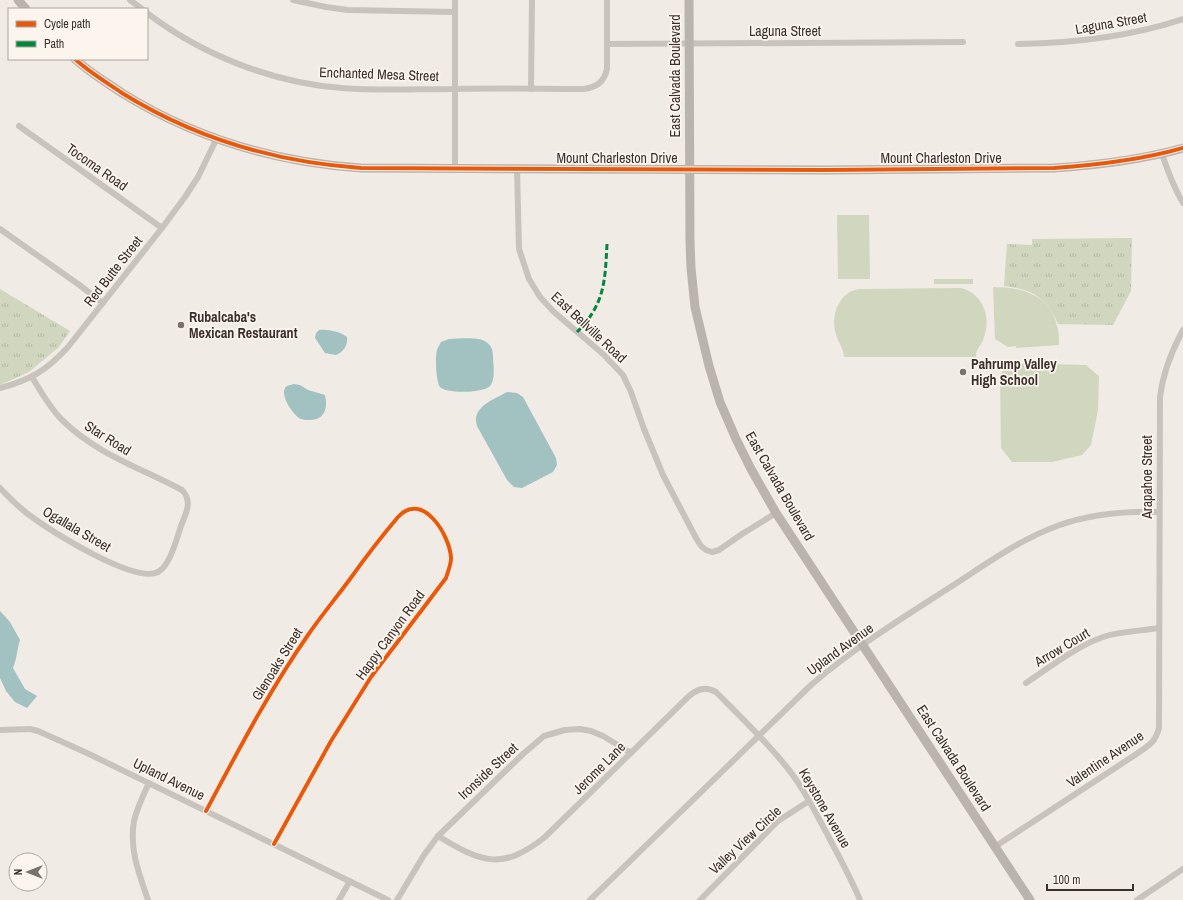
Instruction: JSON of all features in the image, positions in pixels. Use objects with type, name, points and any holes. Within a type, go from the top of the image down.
[{"type":"street","points":[[18,0],[25,8]]},
{"type":"street","points":[[130,0],[141,8]]},
{"type":"street","points":[[293,0],[348,10],[379,12],[455,12]]},
{"type":"street","points":[[455,0],[455,168]]},
{"type":"street","points":[[531,89],[532,0]]},
{"type":"street","points":[[607,0],[608,44]]},
{"type":"street","name":"East Calvada Boulevard","points":[[689,0],[690,261],[697,315],[709,366],[720,402],[751,469],[776,513],[996,846],[1030,900]]},
{"type":"street","name":"Enchanted Mesa Street","points":[[148,14],[199,46],[248,67],[310,84],[341,88],[593,88],[601,83],[605,76],[607,69],[608,44]]},
{"type":"street","name":"Laguna Street","points":[[1018,44],[1049,44],[1104,38],[1183,19]]},
{"type":"street","name":"Laguna Street","points":[[608,44],[963,42]]},
{"type":"street","name":"Mount Charleston Drive","points":[[76,60],[88,70],[135,101],[164,117],[216,140],[266,155],[328,166],[361,168],[825,170],[1054,168],[1094,166],[1162,154],[1183,148]]},
{"type":"street","name":"Tocoma Road","points":[[19,126],[162,228]]},
{"type":"street","name":"Red Butte Street","points":[[0,388],[19,383],[32,377],[57,359],[68,347],[162,228],[198,177],[216,140]]},
{"type":"street","points":[[1162,154],[1177,193],[1183,203]]},
{"type":"street","name":"East Bellville Road","points":[[517,168],[519,249],[529,279],[533,287],[554,312],[603,354],[623,375],[663,475],[701,546],[712,552],[719,550],[776,513]]},
{"type":"street","points":[[0,229],[103,303]]},
{"type":"street","name":"Arapahoe Street","points":[[1159,628],[1158,512],[1159,417],[1161,386],[1166,366],[1183,330]]},
{"type":"street","name":"Star Road","points":[[32,377],[53,409],[62,420],[80,436],[99,450],[182,490],[186,494],[188,506],[168,560],[163,568],[152,574]]},
{"type":"street","name":"Ogallala Street","points":[[0,488],[31,517],[76,546],[130,569],[142,573],[152,574]]},
{"type":"street","name":"Glenoaks Street","points":[[206,811],[261,710],[308,635],[398,517],[403,512],[415,508]]},
{"type":"street","name":"Happy Canyon Road","points":[[274,844],[327,747],[371,677],[446,578],[451,558],[444,533],[433,518],[425,511],[415,508]]},
{"type":"street","name":"Upland Avenue","points":[[590,900],[811,685],[829,669],[863,644],[1009,550],[1038,534],[1066,524],[1111,513],[1130,511],[1158,512]]},
{"type":"street","name":"Arrow Court","points":[[1026,684],[1069,654],[1089,643],[1116,634],[1159,628]]},
{"type":"street","name":"Valentine Avenue","points":[[996,846],[1153,742],[1157,737],[1159,728],[1159,628]]},
{"type":"street","name":"Jerome Lane","points":[[438,836],[464,852],[488,859],[501,859],[521,854],[545,837],[688,697],[700,689],[711,689],[716,692],[759,736]]},
{"type":"street","name":"Upland Avenue","points":[[0,730],[30,729],[38,731],[87,753],[388,900]]},
{"type":"street","name":"Ironside Street","points":[[397,900],[424,855],[438,836],[523,754],[544,736],[565,730],[580,729],[603,736],[631,753]]},
{"type":"street","name":"Keystone Avenue","points":[[759,736],[795,777],[852,881],[860,900]]},
{"type":"street","points":[[148,783],[136,815],[133,841],[134,855],[148,900]]},
{"type":"street","name":"Valley View Circle","points":[[700,900],[778,822],[809,801]]},
{"type":"street","points":[[1137,900],[1183,869]]},
{"type":"street","points":[[340,900],[350,881]]},
{"type":"green space","points":[[837,215],[869,215],[870,279],[838,279]]},
{"type":"green space","points":[[1132,238],[1131,291],[1113,325],[1058,324],[1049,308],[1037,296],[1014,287],[1004,286],[1007,244],[1032,245],[1032,239]]},
{"type":"green space","points":[[934,279],[973,279],[973,284],[934,284]]},
{"type":"green space","points":[[993,287],[1003,287],[1032,294],[1048,306],[1053,315],[1058,331],[1059,345],[1016,348],[1016,346],[1008,347],[995,339]]},
{"type":"green space","points":[[961,288],[969,291],[975,296],[984,308],[986,316],[986,332],[976,357],[844,357],[834,327],[835,312],[842,299],[853,290]]},
{"type":"green space","points":[[0,289],[70,331],[59,347],[29,372],[0,385]]},
{"type":"green space","points":[[1010,363],[1087,365],[1099,376],[1098,410],[1091,445],[1082,455],[1052,462],[1012,462],[1001,448],[1000,374]]},
{"type":"water","points":[[319,330],[334,331],[347,337],[347,343],[341,352],[336,355],[325,353],[315,338],[316,333]]},
{"type":"water","points":[[470,338],[483,341],[488,344],[492,349],[494,368],[494,376],[490,386],[480,390],[465,392],[450,391],[440,387],[436,369],[437,350],[441,342],[449,339]]},
{"type":"water","points":[[294,384],[325,395],[326,408],[320,418],[311,420],[302,419],[298,417],[288,405],[284,396],[285,388]]},
{"type":"water","points":[[507,392],[517,393],[523,397],[556,458],[557,465],[553,472],[522,488],[514,487],[507,480],[477,426],[476,419],[480,409],[490,401]]},
{"type":"water","points":[[0,611],[10,622],[20,640],[13,668],[25,689],[37,696],[27,708],[15,702],[6,691],[0,678]]},
{"type":"marked path","points":[[577,332],[593,312],[602,291],[607,244]]},
{"type":"cycle path","points":[[76,60],[122,93],[178,123],[207,135],[237,146],[267,154],[329,165],[361,168],[825,170],[1054,168],[1119,161],[1151,156],[1183,148]]},
{"type":"cycle path","points":[[206,811],[267,699],[318,621],[398,517],[407,510],[416,509],[425,512],[433,519],[446,538],[451,558],[446,578],[371,677],[331,741],[274,844]]},
{"type":"place","name":"Rubalcaba's Mexican Restaurant","points":[[181,325]]},
{"type":"place","name":"Pahrump Valley High School","points":[[963,372]]}]
